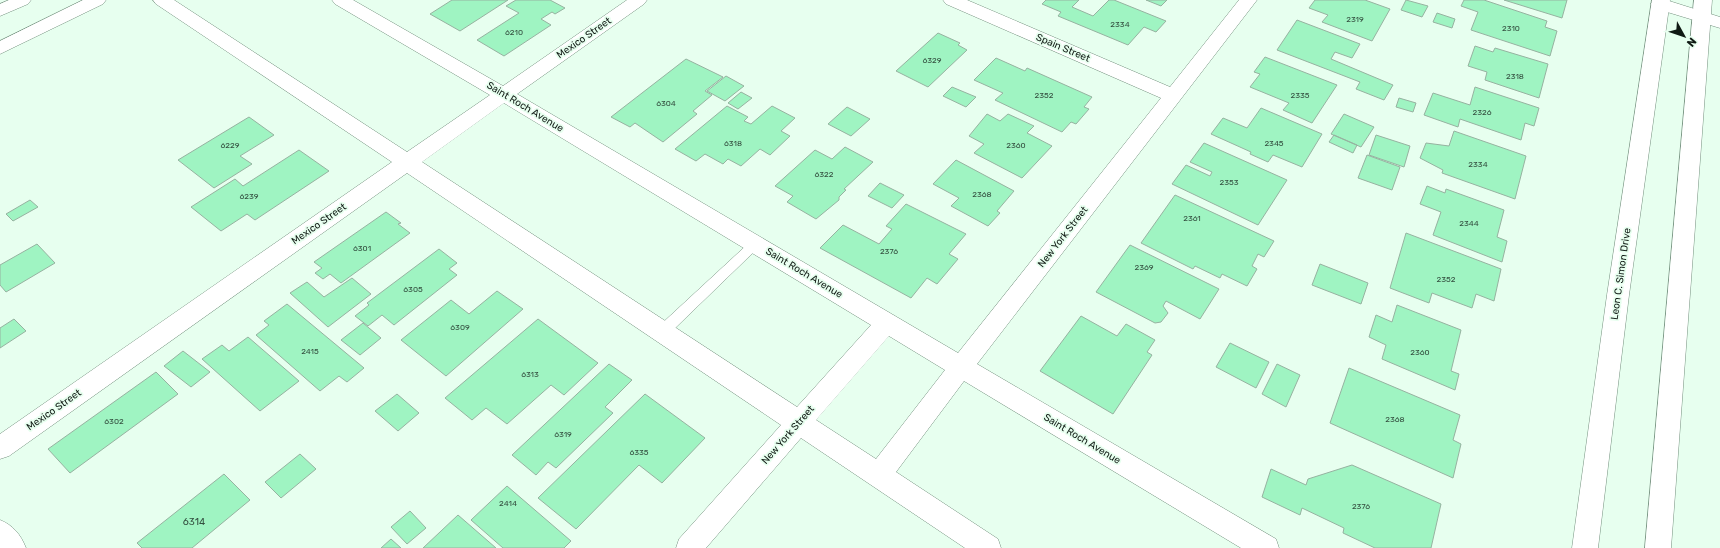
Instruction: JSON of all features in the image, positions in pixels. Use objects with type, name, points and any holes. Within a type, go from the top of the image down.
[{"type":"street","points":[[0,10],[22,0]]},
{"type":"street","points":[[0,48],[97,0]]},
{"type":"street","points":[[162,0],[799,421],[988,548]]},
{"type":"street","name":"Saint Roch Avenue","points":[[340,0],[504,95],[1266,548]]},
{"type":"street","name":"Mexico Street","points":[[0,448],[638,0]]},
{"type":"street","name":"Spain Street","points":[[952,0],[1174,96]]},
{"type":"street","name":"New York Street","points":[[879,475],[961,367],[1248,0]]},
{"type":"street","points":[[1658,548],[1708,13],[1661,2]]},
{"type":"street","name":"Leon C. Simon Drive","points":[[1585,548],[1617,303],[1661,2]]},
{"type":"street","name":"New York Street","points":[[688,548],[887,322]]},
{"type":"street","points":[[0,533],[13,548]]},
{"type":"lane","points":[[663,331],[755,244]]},
{"type":"building","points":[[452,0],[508,0],[460,31],[430,14]]},
{"type":"building","points":[[516,0],[550,0],[565,8],[555,14],[552,12],[541,19],[551,25],[504,56],[477,40],[519,13],[506,6]]},
{"type":"building","points":[[1046,0],[1079,0],[1072,7],[1093,16],[1109,0],[1114,0],[1166,21],[1156,32],[1144,27],[1128,45],[1058,16],[1061,12],[1042,4]]},
{"type":"building","points":[[1146,0],[1167,0],[1161,6]]},
{"type":"building","points":[[1315,0],[1365,0],[1390,9],[1372,41],[1322,22],[1328,15],[1309,8]]},
{"type":"building","points":[[1406,0],[1428,6],[1422,17],[1401,10]]},
{"type":"building","points":[[1464,0],[1484,0],[1547,21],[1545,27],[1557,31],[1550,56],[1471,30],[1478,12],[1461,6]]},
{"type":"building","points":[[1504,0],[1567,0],[1562,18]]},
{"type":"building","points":[[1437,13],[1455,19],[1452,28],[1433,22]]},
{"type":"building","points":[[1297,20],[1360,44],[1352,58],[1335,52],[1331,59],[1393,85],[1384,100],[1356,89],[1360,82],[1277,50]]},
{"type":"building","points":[[938,33],[960,43],[958,45],[967,50],[928,87],[896,71]]},
{"type":"building","points":[[1475,46],[1493,52],[1495,48],[1548,64],[1539,98],[1485,80],[1487,72],[1468,66]]},
{"type":"building","points":[[1265,57],[1337,85],[1312,123],[1283,110],[1289,103],[1250,87],[1260,74],[1254,72]]},
{"type":"building","points":[[996,58],[1025,71],[1027,68],[1092,97],[1084,107],[1089,109],[1076,124],[1071,122],[1062,132],[995,100],[1003,93],[974,80]]},
{"type":"building","points":[[686,59],[723,77],[705,91],[712,95],[693,111],[697,114],[663,142],[635,123],[630,127],[611,117]]},
{"type":"building","points":[[726,76],[744,86],[725,101],[707,91]]},
{"type":"building","points":[[952,87],[976,97],[966,107],[943,96]]},
{"type":"building","points":[[1475,87],[1539,108],[1534,126],[1525,123],[1521,140],[1460,119],[1458,127],[1424,115],[1433,93],[1470,105]]},
{"type":"building","points":[[741,92],[752,98],[738,109],[728,103]]},
{"type":"building","points":[[1399,98],[1416,103],[1413,112],[1396,107]]},
{"type":"building","points":[[727,106],[748,117],[744,121],[751,124],[772,106],[795,118],[781,131],[790,136],[770,155],[760,149],[741,166],[728,159],[723,164],[705,154],[696,161],[675,149]]},
{"type":"building","points":[[847,107],[870,119],[851,136],[828,124]]},
{"type":"building","points":[[1261,108],[1322,134],[1302,167],[1273,155],[1268,162],[1250,154],[1251,152],[1211,134],[1223,118],[1247,128]]},
{"type":"building","points":[[987,114],[1000,121],[1008,114],[1034,126],[1027,133],[1052,146],[1022,178],[974,153],[984,144],[969,136]]},
{"type":"building","points":[[1344,114],[1374,127],[1361,147],[1331,134]]},
{"type":"building","points":[[249,117],[274,135],[240,156],[252,164],[214,188],[178,160]]},
{"type":"building","points":[[1454,131],[1526,156],[1515,199],[1442,173],[1443,170],[1420,158],[1426,143],[1449,146]]},
{"type":"building","points":[[1334,135],[1357,145],[1353,153],[1329,142]]},
{"type":"building","points":[[1376,135],[1410,146],[1404,167],[1369,155]]},
{"type":"building","points":[[1204,143],[1287,180],[1258,225],[1172,184],[1186,165],[1210,176],[1212,172],[1190,162]]},
{"type":"building","points":[[845,147],[873,162],[844,189],[846,190],[839,197],[839,200],[816,219],[787,202],[793,196],[775,186],[815,150],[832,159]]},
{"type":"building","points":[[299,150],[329,171],[255,220],[247,214],[221,231],[191,207],[235,179],[243,186]]},
{"type":"building","points":[[1367,155],[1400,167],[1392,190],[1358,178]]},
{"type":"building","points":[[956,160],[1014,191],[997,211],[1000,213],[988,226],[951,206],[959,198],[933,184]]},
{"type":"building","points":[[880,183],[904,195],[892,208],[868,196]]},
{"type":"building","points":[[1427,186],[1445,193],[1446,189],[1504,210],[1497,237],[1507,241],[1502,262],[1433,235],[1441,212],[1420,204]]},
{"type":"building","points":[[1175,195],[1274,241],[1264,257],[1258,254],[1252,266],[1257,269],[1247,286],[1222,274],[1220,278],[1195,266],[1193,269],[1141,243]]},
{"type":"building","points":[[30,200],[38,207],[13,221],[6,214]]},
{"type":"building","points":[[906,204],[966,234],[949,254],[958,259],[937,284],[927,278],[911,298],[820,248],[843,225],[879,244],[892,229],[886,226]]},
{"type":"building","points":[[386,212],[401,223],[398,224],[410,233],[341,283],[330,274],[323,279],[315,273],[322,268],[314,262]]},
{"type":"building","points":[[1406,233],[1501,269],[1494,301],[1476,294],[1472,308],[1432,293],[1429,303],[1390,288]]},
{"type":"building","points":[[37,244],[55,263],[6,292],[0,285],[0,265]]},
{"type":"building","points":[[1130,245],[1219,289],[1200,319],[1166,301],[1163,306],[1168,313],[1161,322],[1155,323],[1096,292]]},
{"type":"building","points":[[439,249],[457,263],[449,269],[457,275],[394,325],[382,315],[368,326],[355,316],[369,305],[367,303]]},
{"type":"building","points":[[1320,264],[1368,283],[1361,304],[1312,285]]},
{"type":"building","points":[[352,278],[371,294],[328,327],[290,293],[307,282],[324,297]]},
{"type":"building","points":[[497,291],[523,309],[446,376],[401,340],[451,300],[469,314]]},
{"type":"building","points":[[287,304],[364,368],[347,382],[339,376],[320,391],[256,335],[269,325],[264,321]]},
{"type":"building","points":[[1397,305],[1461,330],[1451,371],[1459,374],[1455,390],[1382,359],[1386,345],[1369,337],[1376,315],[1392,322]]},
{"type":"building","points":[[1081,316],[1117,336],[1126,324],[1155,340],[1147,352],[1152,355],[1113,414],[1040,371]]},
{"type":"building","points":[[14,319],[26,331],[0,348],[0,328]]},
{"type":"building","points":[[538,319],[598,363],[564,395],[551,385],[507,424],[486,408],[472,420],[445,398]]},
{"type":"building","points":[[363,323],[381,338],[360,355],[341,340]]},
{"type":"building","points":[[248,337],[299,381],[260,411],[202,359],[222,345],[229,351]]},
{"type":"building","points":[[1230,343],[1269,362],[1256,388],[1216,367]]},
{"type":"building","points":[[183,351],[210,372],[191,387],[164,366]]},
{"type":"building","points":[[609,364],[632,380],[605,407],[613,413],[556,468],[548,462],[536,475],[512,455]]},
{"type":"building","points":[[1277,364],[1300,375],[1286,407],[1262,394]]},
{"type":"building","points":[[1349,368],[1460,415],[1453,440],[1461,444],[1453,478],[1330,423]]},
{"type":"building","points":[[156,372],[178,394],[70,473],[48,449]]},
{"type":"building","points":[[397,394],[419,413],[398,431],[375,411]]},
{"type":"building","points":[[645,394],[705,438],[662,483],[639,465],[576,529],[538,498]]},
{"type":"building","points":[[300,454],[316,469],[281,498],[265,482]]},
{"type":"building","points":[[1352,465],[1441,504],[1431,548],[1375,548],[1343,533],[1344,528],[1302,508],[1300,515],[1262,497],[1271,469],[1306,485],[1308,479]]},
{"type":"building","points":[[224,474],[250,500],[192,548],[142,548],[137,543]]},
{"type":"building","points":[[507,486],[571,541],[564,548],[503,548],[471,520]]},
{"type":"building","points":[[410,511],[426,528],[407,544],[391,527]]},
{"type":"building","points":[[458,515],[496,548],[423,548]]},
{"type":"building","points":[[391,539],[401,548],[381,548]]}]
